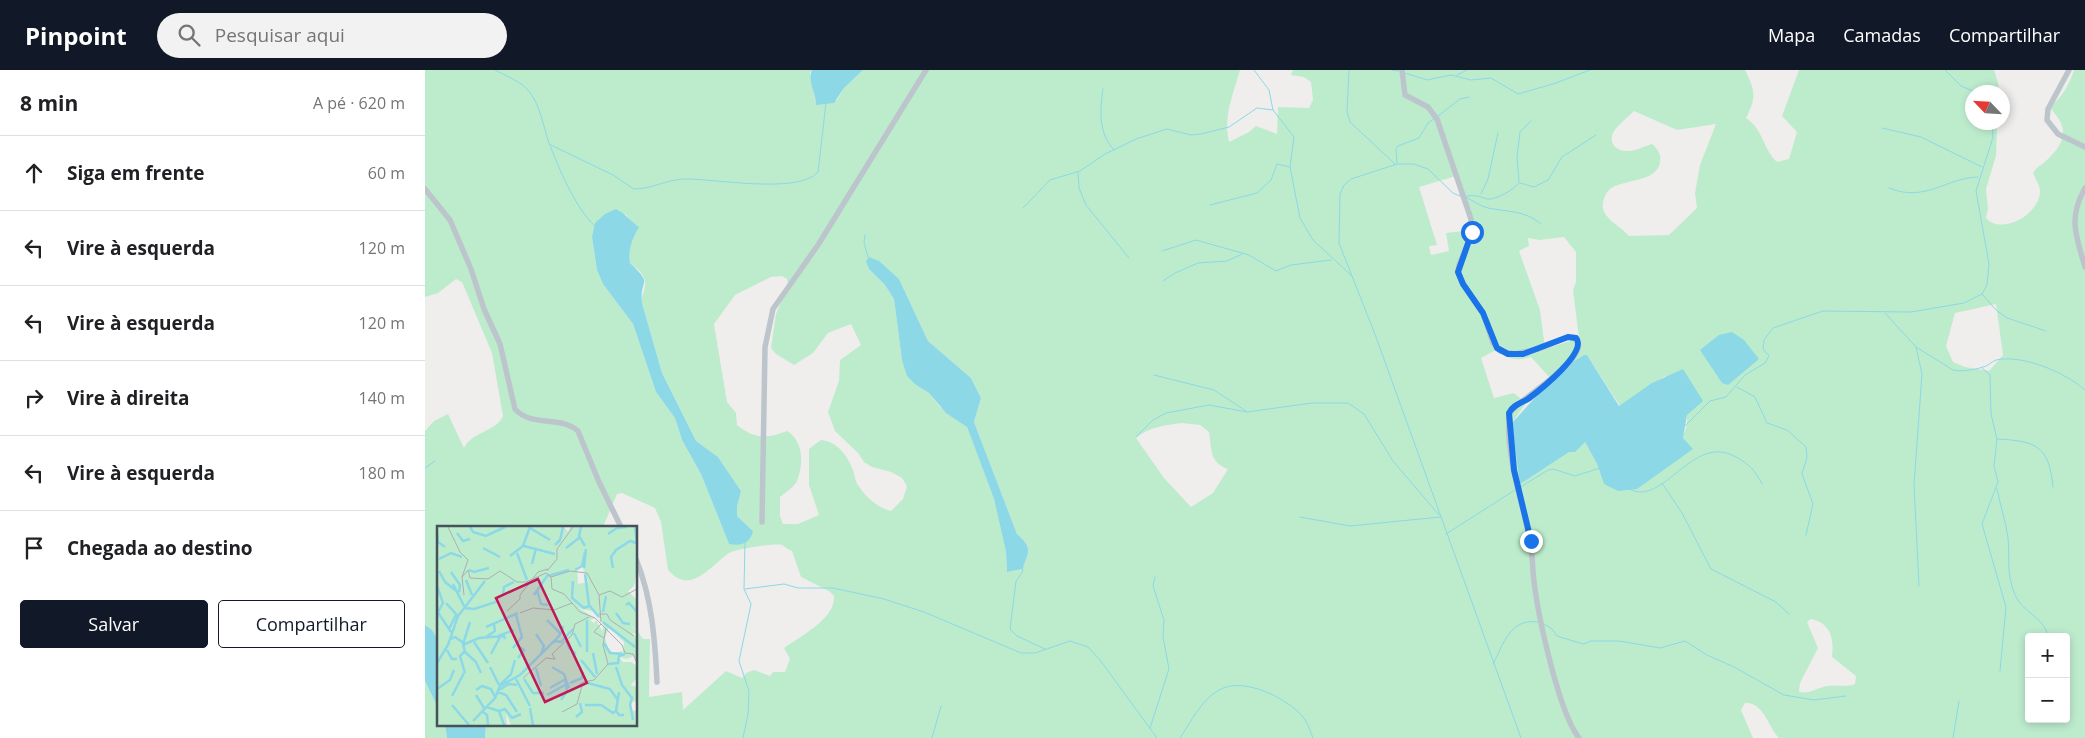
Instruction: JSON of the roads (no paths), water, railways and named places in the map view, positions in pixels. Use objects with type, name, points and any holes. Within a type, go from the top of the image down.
[{"type":"street","points":[[763,522],[765,347],[766,331],[773,309],[818,245],[926,70]]},
{"type":"street","points":[[1401,70],[1405,95],[1427,107],[1437,119],[1470,213],[1472,232],[1458,272],[1463,284],[1483,313],[1493,343],[1500,351],[1515,354],[1538,349],[1568,337],[1576,338],[1579,341],[1579,348],[1570,361],[1536,392],[1509,413],[1516,482],[1531,541],[1534,585],[1565,713],[1579,738]]},
{"type":"street","points":[[2069,70],[2048,109],[2047,120],[2049,126],[2058,134],[2085,147]]},
{"type":"street","points":[[2085,188],[2075,207],[2075,223],[2085,267]]},
{"type":"street","points":[[425,189],[450,220],[471,269],[484,309],[500,344],[515,409],[528,419],[563,423],[578,431],[596,475],[621,526]]},
{"type":"street","points":[[637,562],[646,587],[655,636],[657,682]]},
{"type":"water","points":[[812,70],[863,70],[844,88],[834,103],[816,105],[811,82]]},
{"type":"water","points":[[616,209],[639,227],[631,244],[630,263],[644,279],[642,303],[662,373],[696,441],[718,457],[741,491],[737,506],[737,516],[753,531],[750,539],[744,543],[737,545],[729,544],[701,474],[682,440],[675,418],[656,392],[633,324],[603,284],[597,270],[592,237],[595,223],[605,214]]},
{"type":"water","points":[[869,257],[879,261],[899,279],[928,341],[971,378],[981,398],[974,422],[1017,534],[1027,546],[1027,558],[1022,569],[1007,572],[1006,552],[994,499],[967,427],[946,413],[929,393],[916,385],[907,376],[902,360],[894,299],[885,285],[869,269],[866,261]]},
{"type":"water","points":[[1732,332],[1744,340],[1759,359],[1728,385],[1722,383],[1700,350],[1719,335]]},
{"type":"water","points":[[1587,355],[1619,406],[1652,383],[1683,369],[1703,401],[1687,415],[1683,438],[1693,449],[1637,489],[1618,491],[1604,484],[1597,464],[1585,442],[1575,452],[1569,452],[1520,484],[1512,423],[1560,370]]},
{"type":"water","points":[[425,625],[432,630],[437,638],[437,706],[425,681]]},
{"type":"water","points":[[445,726],[486,726],[485,738],[447,738]]},
{"type":"waterway","points":[[495,70],[521,84],[532,96],[568,187],[581,210],[595,226]]},
{"type":"waterway","points":[[1254,70],[1269,90],[1273,110],[1294,137],[1290,167],[1300,218],[1313,240],[1352,276]]},
{"type":"waterway","points":[[1349,70],[1347,112],[1350,122],[1395,164]]},
{"type":"waterway","points":[[1392,70],[1399,71]]},
{"type":"waterway","points":[[1457,75],[1467,70]]},
{"type":"waterway","points":[[1405,73],[1427,80],[1451,75],[1471,80],[1491,78],[1518,94],[1553,84],[1590,70]]},
{"type":"waterway","points":[[1945,70],[1965,88]]},
{"type":"waterway","points":[[1103,89],[1101,121],[1105,136],[1114,150]]},
{"type":"waterway","points":[[1438,116],[1460,99],[1469,97]]},
{"type":"waterway","points":[[551,145],[613,175],[634,189],[683,179],[754,184],[793,183],[808,179],[818,172],[826,103]]},
{"type":"waterway","points":[[1023,208],[1050,180],[1080,171],[1105,154],[1136,139],[1167,129],[1191,135],[1201,134],[1229,127],[1257,108],[1273,110]]},
{"type":"waterway","points":[[1397,163],[1396,149],[1398,146],[1419,138],[1428,123],[1435,118]]},
{"type":"waterway","points":[[1519,182],[1517,157],[1520,132],[1531,121]]},
{"type":"waterway","points":[[1882,128],[1921,137],[1982,167]]},
{"type":"waterway","points":[[1684,427],[1710,401],[1726,397],[1745,375],[1765,363],[1769,356],[1763,349],[1764,340],[1773,328],[1823,311],[1911,312],[1964,303],[1982,294],[1987,285],[1989,264],[1976,191],[1993,137],[1993,130]]},
{"type":"waterway","points":[[1481,194],[1488,179],[1498,133]]},
{"type":"waterway","points":[[1520,183],[1534,187],[1548,180],[1562,157],[1596,135]]},
{"type":"waterway","points":[[1210,205],[1257,193],[1271,180],[1277,164],[1290,167]]},
{"type":"waterway","points":[[1460,196],[1453,193],[1428,169],[1414,164],[1397,164],[1351,179],[1344,185],[1340,194],[1339,243],[1376,337],[1521,738]]},
{"type":"waterway","points":[[1078,173],[1079,188],[1086,205],[1129,258]]},
{"type":"waterway","points":[[1889,188],[1913,193],[1935,189],[1966,178],[1978,177]]},
{"type":"waterway","points":[[1467,196],[1490,199],[1509,191],[1519,183]]},
{"type":"waterway","points":[[1466,197],[1485,207],[1528,216],[1541,224]]},
{"type":"waterway","points":[[865,235],[864,243],[868,257]]},
{"type":"waterway","points":[[1162,251],[1196,240],[1249,255],[1276,271],[1291,265],[1331,260]]},
{"type":"waterway","points":[[1163,281],[1175,273],[1198,263],[1227,261],[1242,254]]},
{"type":"waterway","points":[[1982,294],[1996,310],[2007,318],[2046,331]]},
{"type":"waterway","points":[[1885,313],[1916,347],[1953,370],[1976,369],[1996,360],[2019,360],[2031,362],[2056,371],[2085,390]]},
{"type":"waterway","points":[[1916,347],[1922,374],[1914,485],[1919,586]]},
{"type":"waterway","points":[[1982,368],[1990,375],[1991,414],[1997,439],[1994,466],[1998,482],[1982,524],[2006,607],[2000,671]]},
{"type":"waterway","points":[[1154,375],[1214,390],[1246,411]]},
{"type":"waterway","points":[[1737,387],[1755,397],[1767,423],[1787,430],[1806,447],[1807,457],[1802,474],[1813,504],[1806,535]]},
{"type":"waterway","points":[[1136,437],[1153,420],[1166,413],[1209,405],[1247,412],[1312,403],[1348,403],[1364,414],[1393,461],[1439,515]]},
{"type":"waterway","points":[[1997,439],[2022,442],[2039,448],[2048,462],[2053,487]]},
{"type":"waterway","points":[[1629,489],[1642,492],[1654,488],[1667,481],[1692,461],[1706,454],[1720,452],[1745,462],[1754,471],[1762,484]]},
{"type":"waterway","points":[[425,468],[435,461]]},
{"type":"waterway","points":[[1519,488],[1548,470],[1553,469],[1575,476],[1600,468]]},
{"type":"waterway","points":[[1662,483],[1682,513],[1711,569],[1776,602],[1789,614]]},
{"type":"waterway","points":[[1997,489],[2007,532],[2009,573],[2012,587],[2018,601],[2038,619],[2047,633]]},
{"type":"waterway","points":[[1446,534],[1515,490]]},
{"type":"waterway","points":[[1300,517],[1350,526],[1440,517]]},
{"type":"waterway","points":[[743,738],[748,714],[749,691],[739,661],[751,604],[744,589],[745,542]]},
{"type":"waterway","points":[[1023,567],[1022,573],[1016,581],[1010,629],[1017,636],[1045,649]]},
{"type":"waterway","points":[[1150,728],[1169,669],[1163,637],[1164,620],[1153,586],[1155,577]]},
{"type":"waterway","points":[[745,589],[784,584],[798,588],[833,588],[884,599],[924,612],[1021,653],[1035,653],[1070,641],[1088,647],[1100,660],[1157,738]]},
{"type":"waterway","points":[[1493,664],[1505,640],[1514,628],[1528,622],[1538,622]]},
{"type":"waterway","points":[[1544,624],[1552,629],[1557,636],[1583,644],[1591,641],[1619,641],[1660,648],[1685,641],[1707,655],[1734,667],[1784,695],[1814,700],[1846,696]]},
{"type":"waterway","points":[[1180,738],[1207,699],[1219,690],[1229,686],[1252,687],[1276,696],[1303,717],[1308,724],[1313,738]]},
{"type":"waterway","points":[[1953,738],[1959,701]]},
{"type":"waterway","points":[[932,738],[941,706]]}]
